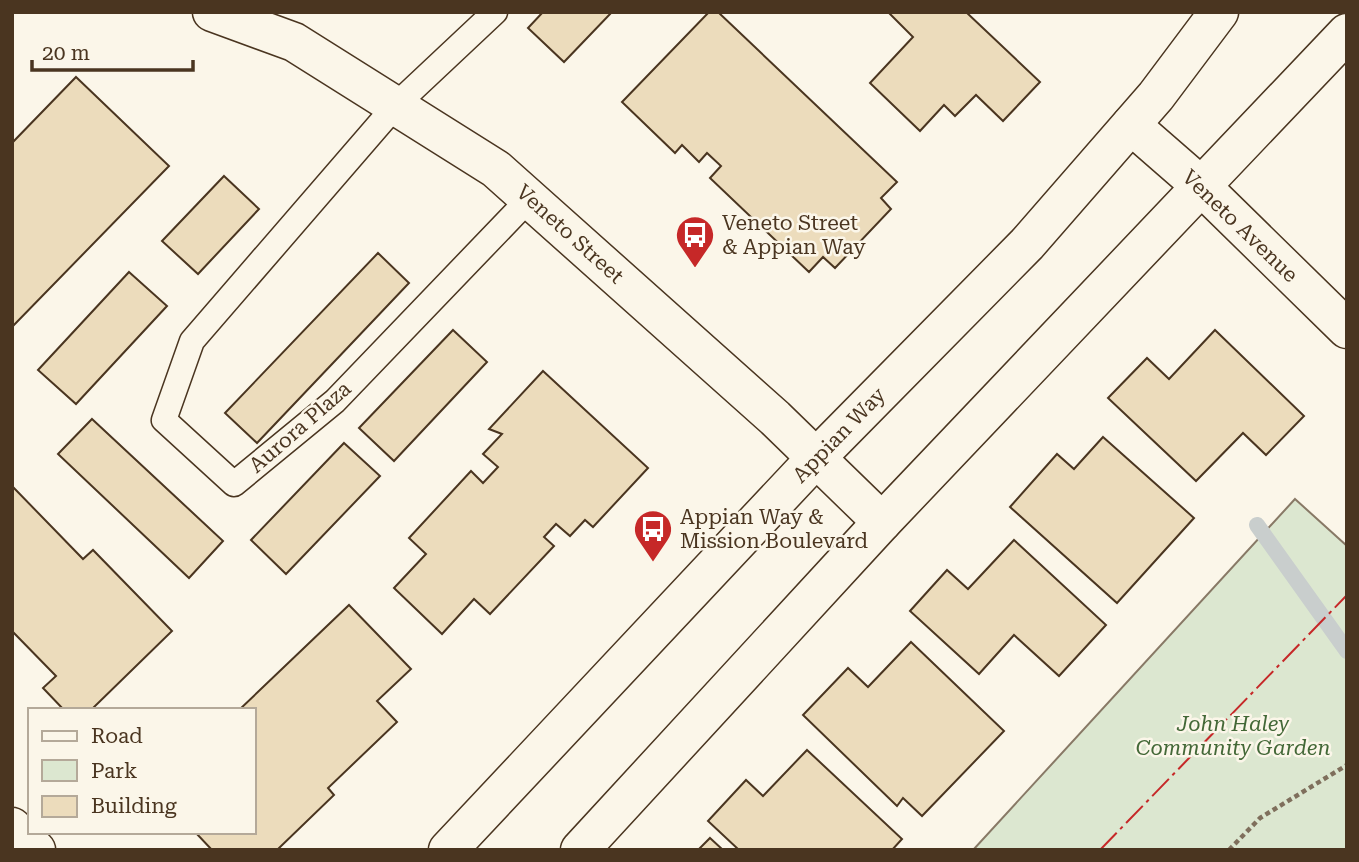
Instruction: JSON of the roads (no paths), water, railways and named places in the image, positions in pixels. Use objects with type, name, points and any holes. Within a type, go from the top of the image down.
[{"type":"street","name":"Veneto Street","points":[[212,12],[294,41],[496,169],[817,457],[882,522]]},
{"type":"street","name":"Appian Way","points":[[448,850],[817,457],[1027,243],[1156,96],[1219,12]]},
{"type":"street","points":[[580,850],[882,522],[1347,33]]},
{"type":"street","name":"Veneto Avenue","points":[[1131,125],[1201,186],[1347,329]]},
{"type":"street","points":[[12,827],[36,850]]},
{"type":"lane","points":[[396,105],[495,12]]},
{"type":"lane","name":"Aurora Plaza","points":[[396,105],[192,341],[164,420],[234,484],[335,401],[530,198]]},
{"type":"waterway","points":[[1257,525],[1347,651]]},
{"type":"place","name":"Veneto Street & Appian Way","points":[[695,269]]},
{"type":"place","name":"Appian Way & Mission Boulevard","points":[[653,563]]},
{"type":"park label","name":"John Haley Community Garden","points":[[1233,736]]}]
